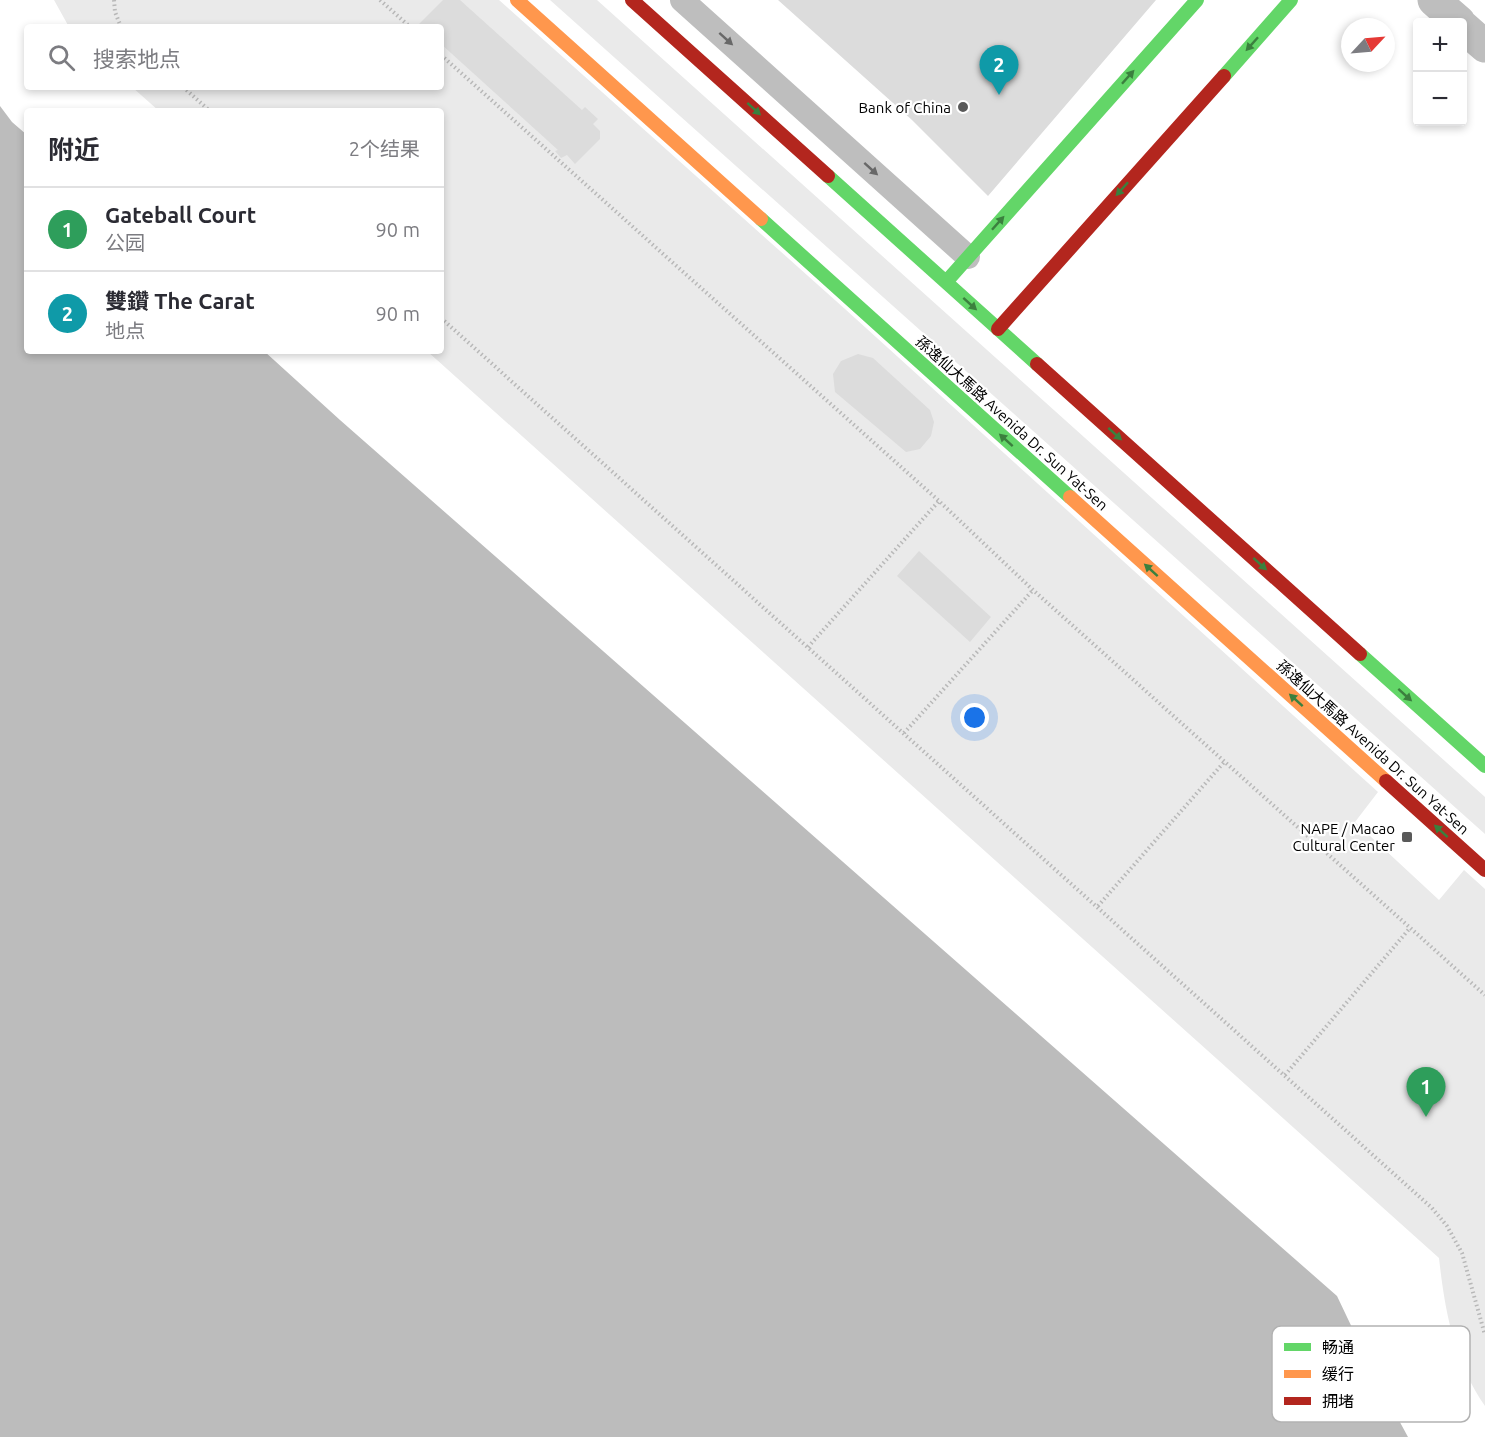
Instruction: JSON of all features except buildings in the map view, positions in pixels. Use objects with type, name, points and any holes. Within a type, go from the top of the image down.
[{"type":"main road","name":"孫逸仙大馬路 Avenida Dr. Sun Yat-Sen","points":[[517,0],[1485,870]]},
{"type":"main road","points":[[632,0],[1485,766]]},
{"type":"main road","points":[[945,282],[1197,0]]},
{"type":"main road","points":[[998,329],[1291,0]]},
{"type":"street","points":[[1434,0],[1454,18]]},
{"type":"street","points":[[1467,30],[1485,46]]},
{"type":"lane","points":[[682,0],[968,257]]},
{"type":"path","points":[[114,0],[115,12],[120,24]]},
{"type":"path","points":[[380,0],[407,24]]},
{"type":"path","points":[[444,58],[939,501],[1033,590],[1485,994]]},
{"type":"path","points":[[186,90],[207,108]]},
{"type":"path","points":[[444,321],[1432,1208],[1462,1253],[1485,1335]]},
{"type":"path","points":[[808,647],[939,501]]},
{"type":"path","points":[[904,733],[1033,590]]},
{"type":"path","points":[[1098,906],[1225,761]]},
{"type":"path","points":[[1285,1075],[1410,928]]},
{"type":"shaded area","points":[[54,0],[499,0],[845,309],[1378,792],[1355,822],[1439,900],[1464,870],[1485,889],[1485,1406],[1470,1380],[1470,1326],[1450,1326],[1439,1258],[430,354],[444,354],[444,108],[156,108],[135,90],[444,90],[444,24],[67,24]]},
{"type":"shaded area","points":[[550,0],[597,0],[1485,797],[1485,834]]},
{"type":"shaded area","points":[[0,106],[12,122],[24,132],[24,354],[267,354],[1337,1296],[1351,1326],[1272,1326],[1272,1422],[1400,1422],[1408,1437],[0,1437]]},
{"type":"traffic: fast","points":[[946,282],[1197,0]]},
{"type":"traffic: fast","points":[[1224,76],[1291,0]]},
{"type":"traffic: fast","points":[[828,176],[1037,364]]},
{"type":"traffic: fast","points":[[761,219],[1070,497]]},
{"type":"traffic: fast","points":[[1360,654],[1485,766]]},
{"type":"traffic: slow","points":[[517,0],[761,219]]},
{"type":"traffic: slow","points":[[1070,497],[1386,781]]},
{"type":"traffic: jam","points":[[632,0],[828,176]]},
{"type":"traffic: jam","points":[[998,329],[1224,76]]},
{"type":"traffic: jam","points":[[1037,364],[1360,654]]},
{"type":"traffic: jam","points":[[1386,781],[1485,870]]},
{"type":"place","name":"雙鑽 The Carat","points":[[999,95]]},
{"type":"place","name":"Bank of China","points":[[963,107]]},
{"type":"place","name":"NAPE / Macao Cultural Center","points":[[1407,837]]},
{"type":"place","name":"Gateball Court","points":[[1426,1117]]}]
